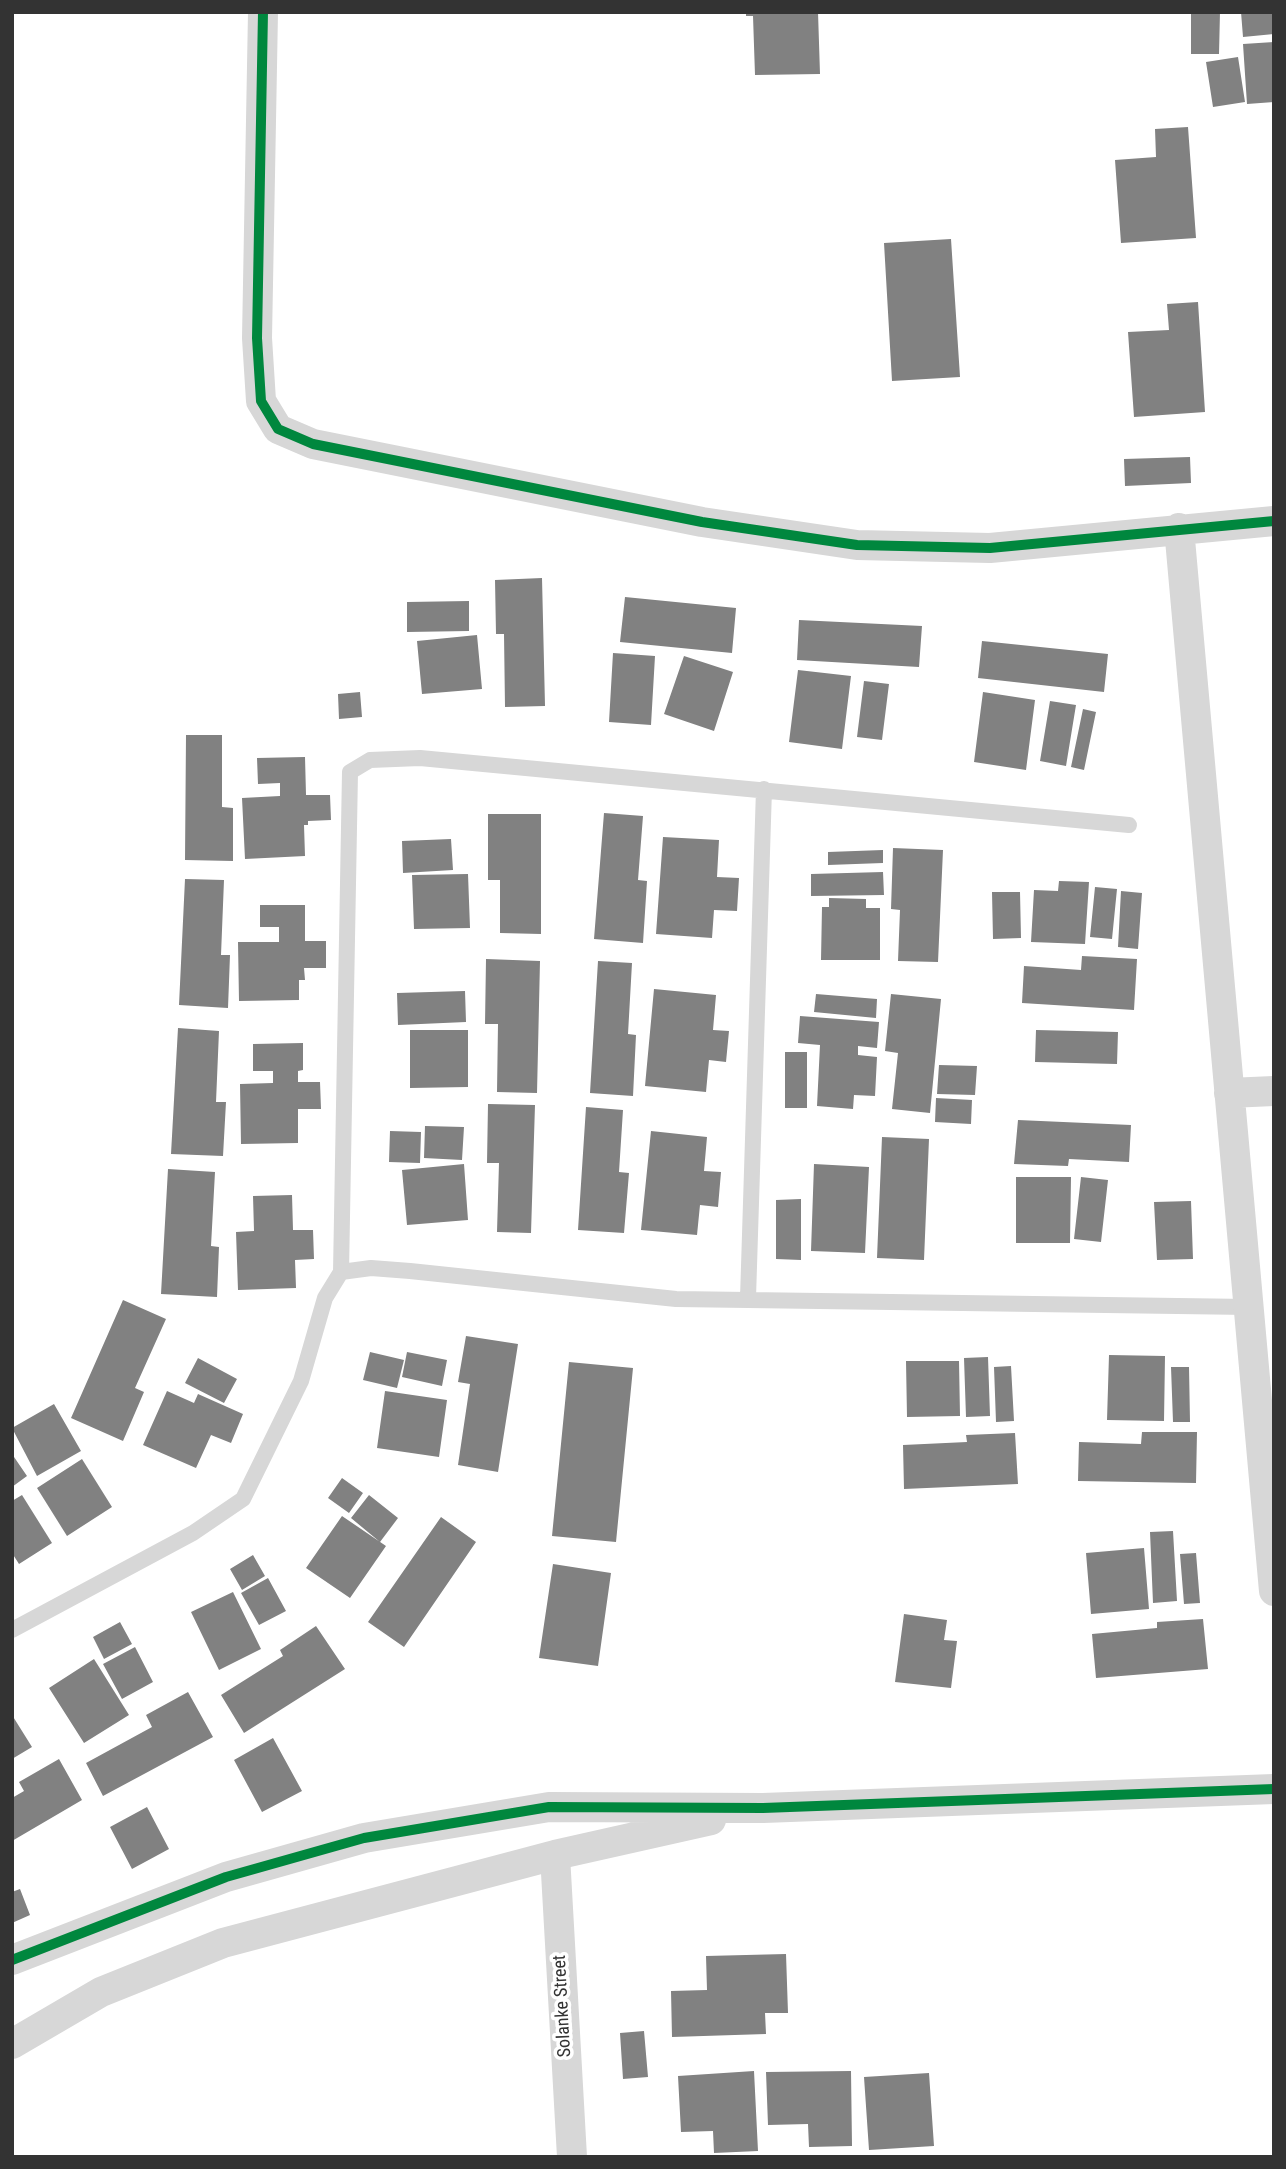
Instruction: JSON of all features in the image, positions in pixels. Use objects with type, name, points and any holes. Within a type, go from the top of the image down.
[{"type":"street","points":[[264,12],[257,338],[261,401],[278,429],[313,444],[675,517],[857,545],[990,548],[1274,521]]},
{"type":"street","points":[[1179,528],[1274,1591]]},
{"type":"street","points":[[1229,1093],[1274,1091]]},
{"type":"street","points":[[12,1960],[226,1877],[364,1838],[549,1807],[763,1808],[1274,1789]]},
{"type":"street","points":[[12,2044],[101,1992],[223,1943],[555,1855],[763,1808]]},
{"type":"street","name":"Solanke Street","points":[[555,1855],[572,2157]]},
{"type":"lane","points":[[12,1630],[193,1533],[243,1499],[301,1381],[325,1298],[341,1272],[350,772],[370,760],[420,758],[1129,825]]},
{"type":"lane","points":[[748,1298],[764,789]]},
{"type":"lane","points":[[341,1272],[371,1268],[676,1299],[1248,1307]]},
{"type":"building","points":[[746,12],[818,12],[820,74],[755,75],[753,16],[746,16]]},
{"type":"building","points":[[1191,12],[1220,12],[1219,54],[1191,54]]},
{"type":"building","points":[[1241,12],[1274,12],[1274,34],[1243,37]]},
{"type":"building","points":[[1274,42],[1274,102],[1247,104],[1243,44]]},
{"type":"building","points":[[1238,57],[1245,102],[1213,107],[1206,62]]},
{"type":"building","points":[[1188,127],[1196,238],[1121,243],[1115,160],[1156,157],[1155,129]]},
{"type":"building","points":[[951,239],[960,377],[892,381],[884,243]]},
{"type":"building","points":[[1198,302],[1205,412],[1134,417],[1128,332],[1169,330],[1167,304]]},
{"type":"building","points":[[1190,457],[1191,483],[1125,486],[1124,459]]},
{"type":"building","points":[[542,578],[545,706],[505,707],[504,634],[496,634],[495,580]]},
{"type":"building","points":[[625,597],[736,608],[732,653],[620,642]]},
{"type":"building","points":[[469,601],[469,631],[407,632],[407,602]]},
{"type":"building","points":[[799,620],[922,626],[919,667],[797,660]]},
{"type":"building","points":[[477,635],[482,689],[422,694],[417,641]]},
{"type":"building","points":[[982,641],[1108,654],[1104,692],[978,678]]},
{"type":"building","points":[[613,653],[655,656],[651,725],[609,722]]},
{"type":"building","points":[[684,656],[733,672],[714,731],[664,714]]},
{"type":"building","points":[[798,670],[851,676],[842,749],[789,742]]},
{"type":"building","points":[[864,681],[889,684],[882,740],[857,737]]},
{"type":"building","points":[[360,692],[362,717],[339,719],[338,694]]},
{"type":"building","points":[[983,692],[1035,700],[1026,770],[974,762]]},
{"type":"building","points":[[1050,701],[1076,705],[1066,766],[1040,761]]},
{"type":"building","points":[[1083,709],[1096,712],[1084,770],[1071,767]]},
{"type":"building","points":[[186,735],[222,735],[222,807],[233,808],[233,861],[185,860]]},
{"type":"building","points":[[305,757],[306,795],[330,795],[331,820],[308,821],[308,825],[304,825],[305,856],[245,859],[242,798],[280,796],[280,783],[258,784],[257,758]]},
{"type":"building","points":[[604,813],[643,816],[638,880],[647,881],[643,943],[594,939]]},
{"type":"building","points":[[488,814],[541,814],[541,934],[500,933],[500,880],[488,880]]},
{"type":"building","points":[[663,837],[719,840],[717,877],[739,878],[737,911],[714,910],[712,938],[656,934]]},
{"type":"building","points":[[451,839],[453,870],[403,873],[402,841]]},
{"type":"building","points":[[893,848],[943,850],[938,962],[898,961],[900,910],[891,909]]},
{"type":"building","points":[[883,850],[883,863],[828,865],[828,852]]},
{"type":"building","points":[[883,872],[884,895],[811,896],[811,874]]},
{"type":"building","points":[[468,874],[470,928],[414,929],[412,875]]},
{"type":"building","points":[[185,879],[224,880],[221,955],[230,955],[228,1008],[179,1005]]},
{"type":"building","points":[[1059,881],[1089,882],[1085,944],[1031,942],[1034,890],[1058,891]]},
{"type":"building","points":[[1095,887],[1117,889],[1112,939],[1090,937]]},
{"type":"building","points":[[1121,891],[1142,893],[1138,949],[1118,947]]},
{"type":"building","points":[[992,892],[1020,892],[1021,938],[993,939]]},
{"type":"building","points":[[829,898],[866,899],[866,908],[880,908],[880,960],[821,960],[822,907],[829,907]]},
{"type":"building","points":[[260,905],[305,905],[305,941],[326,941],[326,968],[304,968],[305,980],[299,980],[299,1000],[239,1001],[238,942],[279,942],[279,927],[260,927]]},
{"type":"building","points":[[1082,956],[1137,959],[1134,1010],[1022,1003],[1024,966],[1081,970]]},
{"type":"building","points":[[486,959],[540,961],[537,1093],[497,1092],[498,1024],[485,1024]]},
{"type":"building","points":[[598,961],[632,963],[628,1034],[636,1035],[633,1096],[590,1093]]},
{"type":"building","points":[[654,989],[716,995],[713,1030],[729,1031],[726,1062],[709,1060],[706,1092],[645,1086]]},
{"type":"building","points":[[465,991],[466,1022],[398,1025],[397,993]]},
{"type":"building","points":[[816,994],[877,999],[876,1018],[814,1012]]},
{"type":"building","points":[[891,994],[941,999],[930,1113],[892,1109],[898,1053],[885,1051]]},
{"type":"building","points":[[800,1016],[879,1022],[877,1048],[858,1046],[858,1055],[877,1057],[875,1096],[854,1095],[853,1109],[817,1106],[820,1045],[798,1043]]},
{"type":"building","points":[[178,1028],[219,1031],[216,1102],[226,1102],[223,1156],[171,1154]]},
{"type":"building","points":[[410,1030],[468,1030],[468,1087],[410,1088]]},
{"type":"building","points":[[1036,1030],[1118,1032],[1117,1064],[1035,1062]]},
{"type":"building","points":[[303,1043],[303,1070],[298,1071],[298,1082],[320,1082],[321,1109],[298,1109],[298,1143],[241,1144],[240,1084],[273,1083],[273,1071],[253,1071],[253,1044]]},
{"type":"building","points":[[785,1052],[807,1052],[807,1108],[785,1108]]},
{"type":"building","points":[[939,1065],[977,1066],[975,1095],[937,1094]]},
{"type":"building","points":[[936,1098],[972,1100],[971,1124],[935,1122]]},
{"type":"building","points":[[488,1104],[535,1105],[531,1233],[497,1232],[499,1163],[487,1163]]},
{"type":"building","points":[[586,1107],[623,1110],[619,1172],[629,1173],[624,1233],[578,1230]]},
{"type":"building","points":[[1018,1120],[1131,1125],[1129,1162],[1069,1159],[1068,1166],[1014,1164]]},
{"type":"building","points":[[425,1126],[464,1127],[462,1160],[424,1158]]},
{"type":"building","points":[[390,1131],[421,1132],[420,1163],[389,1162]]},
{"type":"building","points":[[651,1131],[707,1137],[704,1171],[721,1172],[718,1207],[700,1205],[697,1235],[641,1230]]},
{"type":"building","points":[[882,1137],[929,1139],[924,1260],[877,1258]]},
{"type":"building","points":[[464,1164],[468,1220],[407,1225],[402,1170]]},
{"type":"building","points":[[814,1164],[869,1167],[865,1253],[811,1251]]},
{"type":"building","points":[[168,1169],[215,1172],[211,1246],[219,1247],[217,1297],[161,1294]]},
{"type":"building","points":[[1016,1177],[1071,1177],[1070,1243],[1016,1243]]},
{"type":"building","points":[[1081,1177],[1108,1180],[1101,1242],[1074,1239]]},
{"type":"building","points":[[292,1195],[293,1230],[313,1230],[314,1259],[295,1260],[296,1288],[238,1290],[236,1232],[254,1231],[253,1196]]},
{"type":"building","points":[[801,1199],[801,1260],[776,1259],[776,1200]]},
{"type":"building","points":[[1191,1201],[1193,1259],[1157,1260],[1154,1202]]},
{"type":"building","points":[[123,1300],[166,1319],[135,1388],[144,1392],[123,1441],[71,1418]]},
{"type":"building","points":[[466,1336],[518,1344],[498,1472],[458,1465],[470,1384],[458,1382]]},
{"type":"building","points":[[370,1352],[404,1360],[397,1388],[363,1380]]},
{"type":"building","points":[[407,1352],[447,1360],[442,1386],[402,1377]]},
{"type":"building","points":[[1109,1355],[1165,1356],[1164,1421],[1107,1420]]},
{"type":"building","points":[[988,1357],[990,1416],[966,1417],[964,1358]]},
{"type":"building","points":[[198,1358],[237,1379],[224,1403],[185,1383]]},
{"type":"building","points":[[906,1361],[959,1361],[960,1416],[907,1417]]},
{"type":"building","points":[[569,1362],[633,1368],[616,1542],[552,1536]]},
{"type":"building","points":[[1011,1366],[1014,1421],[996,1422],[994,1367]]},
{"type":"building","points":[[1171,1367],[1189,1367],[1190,1422],[1173,1422]]},
{"type":"building","points":[[167,1391],[194,1403],[198,1394],[243,1414],[231,1443],[211,1435],[196,1468],[143,1445]]},
{"type":"building","points":[[385,1391],[447,1400],[439,1457],[377,1448]]},
{"type":"building","points":[[54,1404],[81,1451],[37,1476],[12,1428]]},
{"type":"building","points":[[1142,1432],[1197,1432],[1196,1483],[1078,1481],[1079,1442],[1141,1444]]},
{"type":"building","points":[[1015,1433],[1018,1484],[904,1489],[903,1445],[967,1442],[966,1435]]},
{"type":"building","points":[[12,1454],[27,1476],[12,1487]]},
{"type":"building","points":[[82,1459],[112,1507],[67,1536],[37,1488]]},
{"type":"building","points":[[342,1478],[363,1493],[349,1513],[328,1498]]},
{"type":"building","points":[[22,1495],[52,1543],[19,1564],[12,1553],[12,1501]]},
{"type":"building","points":[[369,1495],[398,1518],[380,1542],[351,1518]]},
{"type":"building","points":[[342,1516],[386,1546],[350,1598],[306,1568]]},
{"type":"building","points":[[441,1517],[476,1542],[404,1647],[368,1622]]},
{"type":"building","points":[[1173,1531],[1177,1601],[1153,1603],[1150,1532]]},
{"type":"building","points":[[1144,1548],[1149,1609],[1091,1614],[1086,1553]]},
{"type":"building","points":[[1196,1553],[1200,1603],[1184,1604],[1180,1554]]},
{"type":"building","points":[[253,1555],[265,1576],[242,1590],[230,1569]]},
{"type":"building","points":[[553,1564],[611,1573],[598,1666],[539,1658]]},
{"type":"building","points":[[268,1578],[286,1611],[259,1625],[241,1593]]},
{"type":"building","points":[[233,1592],[261,1649],[219,1670],[191,1612]]},
{"type":"building","points":[[904,1614],[947,1620],[944,1640],[957,1641],[951,1688],[895,1682]]},
{"type":"building","points":[[1203,1619],[1208,1669],[1096,1678],[1092,1634],[1157,1628],[1157,1622]]},
{"type":"building","points":[[120,1622],[132,1644],[104,1659],[93,1637]]},
{"type":"building","points":[[316,1626],[345,1669],[244,1733],[221,1695],[283,1656],[280,1650]]},
{"type":"building","points":[[135,1647],[153,1682],[122,1699],[103,1664]]},
{"type":"building","points":[[94,1659],[129,1715],[84,1743],[49,1688]]},
{"type":"building","points":[[188,1692],[213,1737],[103,1796],[86,1763],[152,1727],[146,1715]]},
{"type":"building","points":[[12,1715],[32,1747],[12,1759]]},
{"type":"building","points":[[273,1738],[302,1791],[262,1812],[234,1760]]},
{"type":"building","points":[[59,1759],[82,1800],[12,1841],[12,1798],[24,1791],[19,1782]]},
{"type":"building","points":[[147,1807],[169,1849],[132,1869],[110,1827]]},
{"type":"building","points":[[20,1889],[30,1915],[12,1923],[12,1892]]},
{"type":"building","points":[[786,1954],[788,2013],[765,2013],[766,2034],[672,2037],[671,1991],[707,1990],[706,1956]]},
{"type":"building","points":[[644,2031],[648,2077],[623,2079],[620,2033]]},
{"type":"building","points":[[754,2071],[758,2151],[714,2153],[713,2131],[681,2132],[678,2076]]},
{"type":"building","points":[[851,2071],[852,2146],[809,2147],[808,2124],[768,2125],[766,2072]]},
{"type":"building","points":[[929,2073],[934,2146],[869,2150],[864,2077]]},
{"type":"cycle path","points":[[263,12],[257,338],[261,401],[278,429],[313,444],[702,522],[857,545],[990,548],[1274,521]]},
{"type":"cycle path","points":[[12,1960],[226,1877],[364,1838],[549,1807],[763,1808],[1274,1789]]}]
